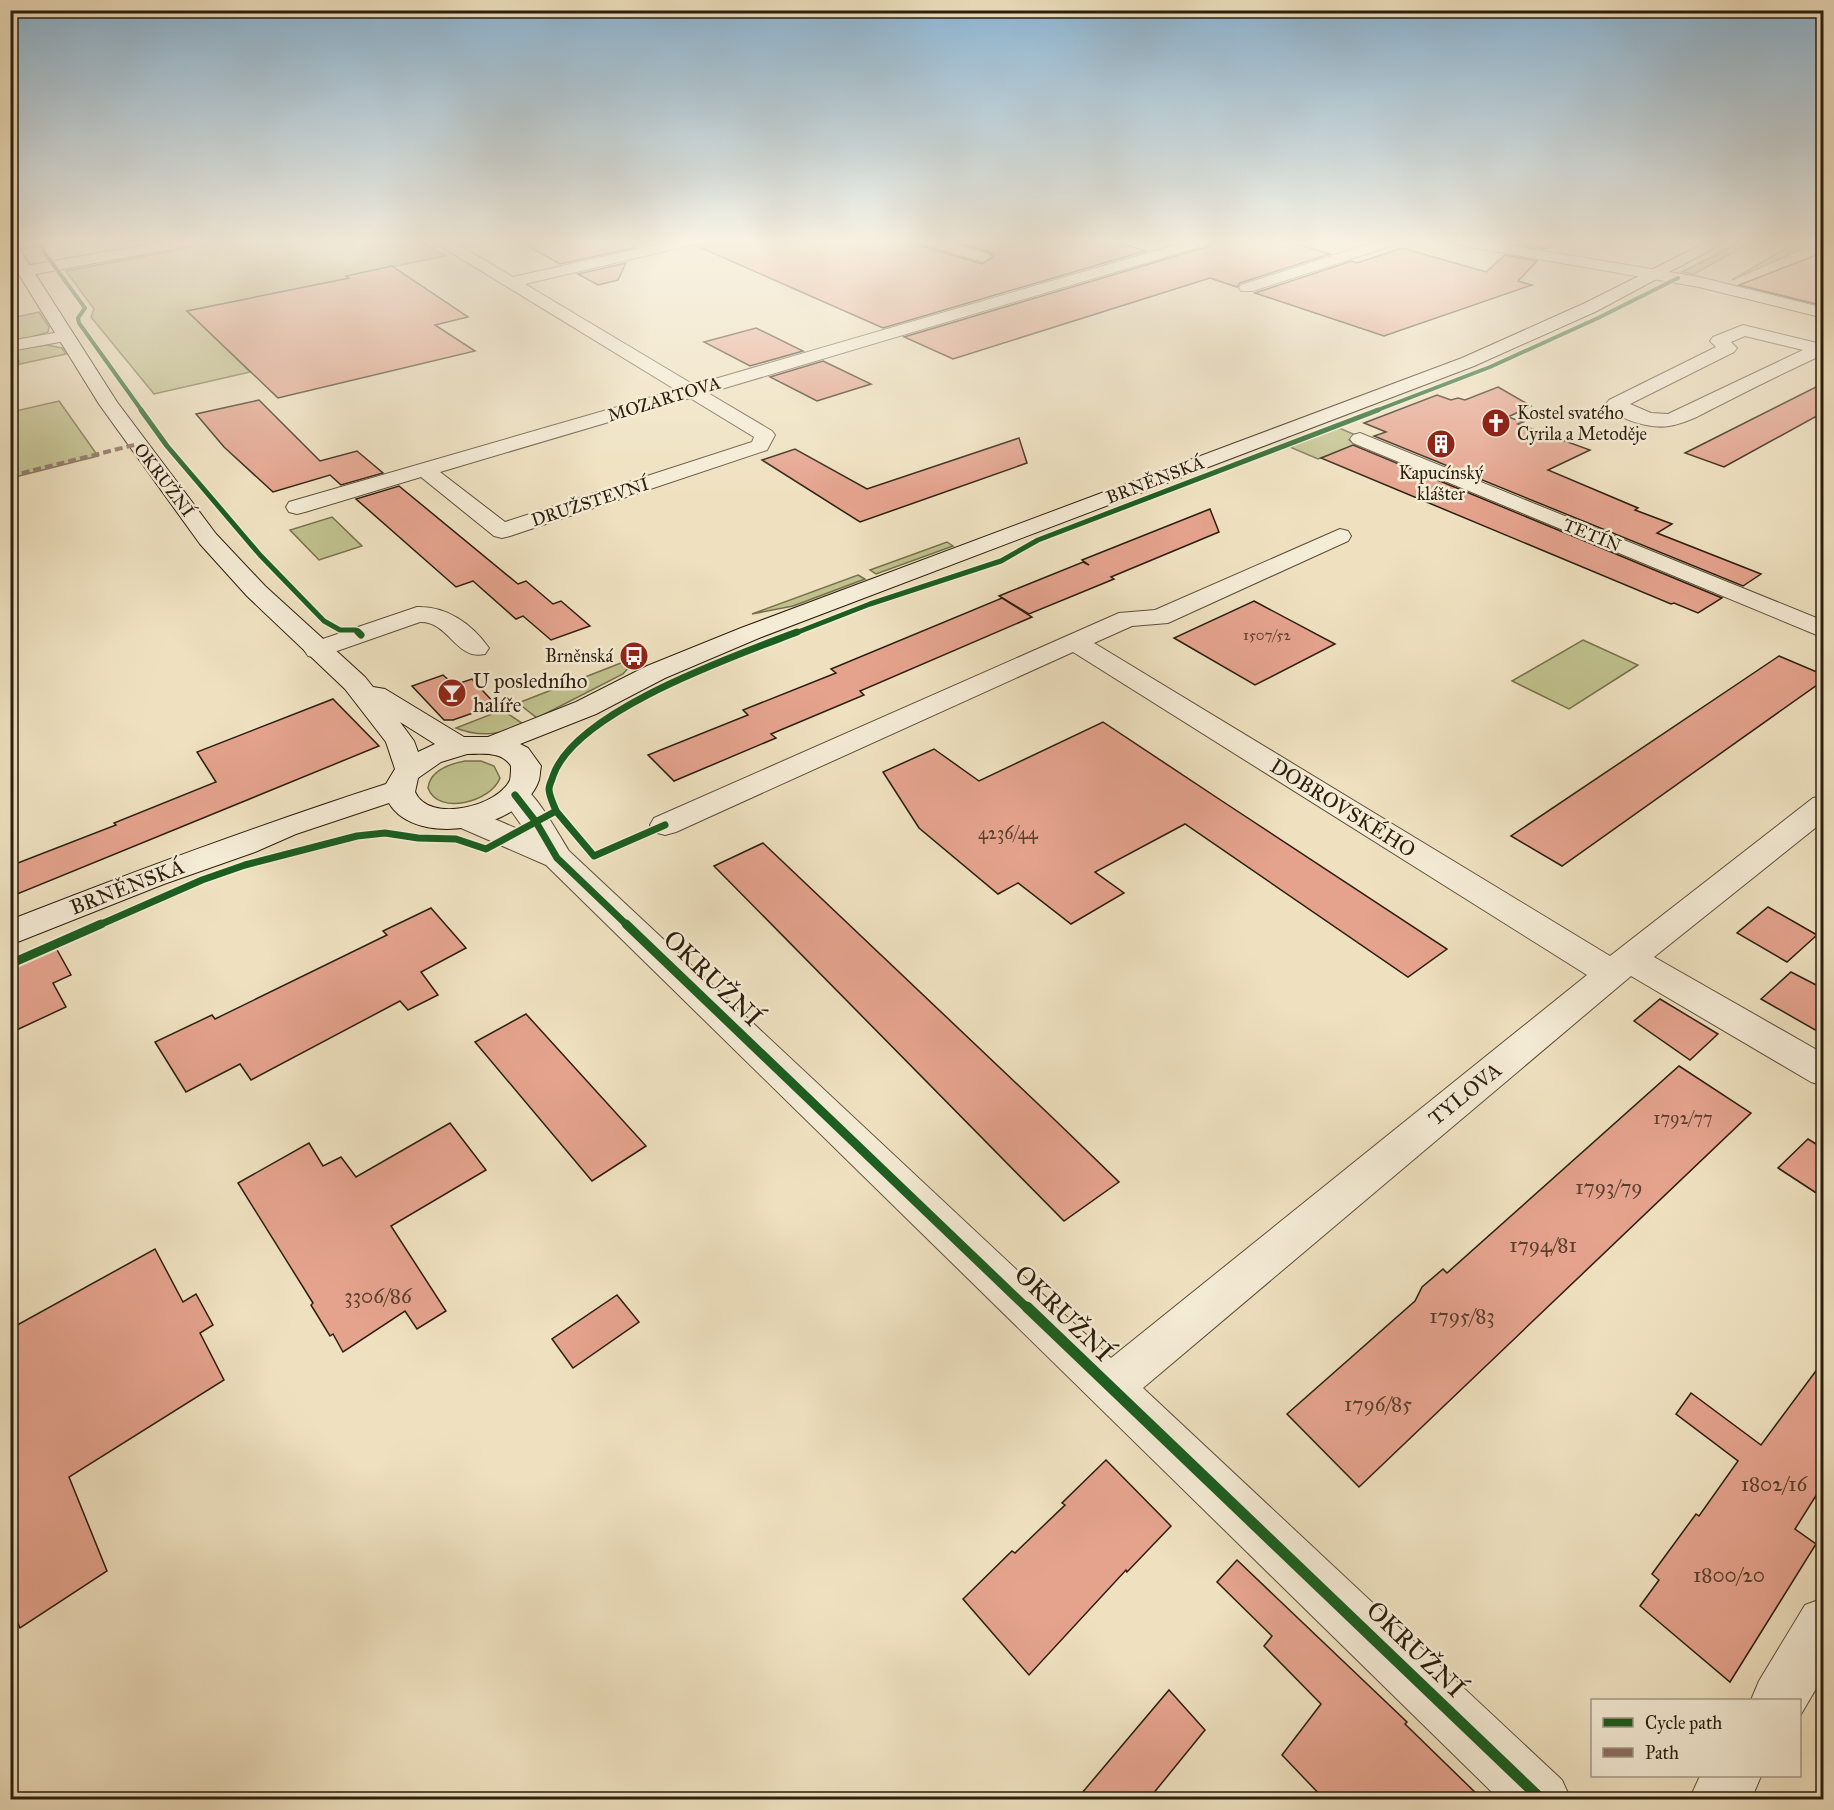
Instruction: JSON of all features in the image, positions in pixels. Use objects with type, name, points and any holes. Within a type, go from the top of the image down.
[{"type":"street","name":"OKRUŽNÍ","points":[[59,325],[109,404],[208,538],[256,591],[355,683],[458,746]]},
{"type":"street","points":[[583,325],[691,391]]},
{"type":"street","name":"MOZARTOVA","points":[[297,507],[915,325]]},
{"type":"street","name":"BRNĚNSKÁ","points":[[493,745],[586,708],[656,672],[750,633],[1468,362],[1551,325]]},
{"type":"street","points":[[1743,330],[1821,348],[1673,420],[1657,420],[1616,404],[1728,348],[1719,341],[1743,330]]},
{"type":"street","points":[[10,346],[65,336]]},
{"type":"street","name":"DRUŽSTEVNÍ","points":[[424,470],[502,531],[760,446],[765,435],[691,391]]},
{"type":"street","name":"TETÍN","points":[[1360,440],[1824,630]]},
{"type":"street","points":[[665,825],[1128,618],[1159,618],[1340,536]]},
{"type":"street","points":[[317,650],[417,615],[429,614],[439,615],[476,648]]},
{"type":"street","name":"DOBROVSKÉHO","points":[[1075,642],[1621,966],[1824,1072]]},
{"type":"street","name":"OKRUŽNÍ","points":[[355,683],[400,741],[406,789]]},
{"type":"street","name":"BRNĚNSKÁ","points":[[525,764],[586,708]]},
{"type":"street","points":[[493,745],[513,752],[525,764],[526,779],[515,795],[494,810],[465,818],[431,818],[418,814],[406,789],[431,755],[458,746],[493,745]]},
{"type":"street","name":"BRNĚNSKÁ","points":[[10,933],[153,876],[244,845],[283,839],[406,789]]},
{"type":"street","name":"OKRUŽNÍ","points":[[515,795],[536,822],[557,858],[1542,1800]]},
{"type":"street","name":"TYLOVA","points":[[1110,1386],[1621,966],[1824,805]]},
{"type":"street","name":"OKRUŽNÍ","points":[[465,818],[557,858]]},
{"type":"street","points":[[1779,1699],[1824,1624]]},
{"type":"street","points":[[1718,1800],[1732,1777]]},
{"type":"green space","points":[[11,325],[49,327],[48,332],[11,343]]},
{"type":"green space","points":[[98,325],[202,325],[250,372],[154,394]]},
{"type":"green space","points":[[47,345],[62,348],[66,354],[11,366],[19,362],[15,355],[11,356],[11,350]]},
{"type":"green space","points":[[59,401],[98,456],[11,478],[11,412]]},
{"type":"green space","points":[[1339,428],[1358,436],[1349,440],[1359,448],[1334,459],[1326,456],[1318,459],[1290,447]]},
{"type":"green space","points":[[332,517],[362,546],[319,560],[290,530]]},
{"type":"green space","points":[[947,542],[953,546],[876,574],[870,570]]},
{"type":"green space","points":[[858,575],[865,579],[793,606],[752,614]]},
{"type":"green space","points":[[1583,640],[1638,665],[1569,709],[1512,681]]},
{"type":"green space","points":[[639,656],[623,674],[537,718],[518,703]]},
{"type":"green space","points":[[502,710],[525,725],[490,734],[456,728]]},
{"type":"green space","points":[[465,761],[481,761],[494,766],[500,778],[495,786],[486,794],[464,802],[442,802],[434,797],[428,788],[436,772]]},
{"type":"building","points":[[202,325],[436,325],[475,351],[278,398]]},
{"type":"building","points":[[943,325],[1059,325],[953,359],[904,337]]},
{"type":"building","points":[[1352,325],[1415,325],[1384,336]]},
{"type":"building","points":[[756,328],[803,351],[750,366],[704,342]]},
{"type":"building","points":[[823,361],[871,384],[817,401],[770,377]]},
{"type":"building","points":[[1824,383],[1824,412],[1724,467],[1685,453]]},
{"type":"building","points":[[1498,387],[1531,406],[1508,417],[1523,422],[1518,424],[1590,450],[1548,470],[1638,508],[1635,510],[1672,524],[1657,533],[1761,574],[1743,586],[1374,436],[1386,432],[1364,423],[1437,395],[1451,400],[1458,398],[1465,400]]},
{"type":"building","points":[[259,400],[320,461],[357,451],[383,473],[341,485],[330,475],[273,492],[224,447],[196,414]]},
{"type":"building","points":[[1019,438],[1027,463],[860,522],[762,460],[795,449],[867,489]]},
{"type":"building","points":[[1353,445],[1722,598],[1698,613],[1674,603],[1671,604],[1321,458]]},
{"type":"building","points":[[399,486],[518,584],[526,581],[553,604],[561,601],[590,626],[551,640],[523,616],[516,619],[473,581],[456,587],[356,499]]},
{"type":"building","points":[[1210,509],[1219,532],[1111,577],[1114,579],[1029,614],[999,596],[1083,562],[1089,565],[1082,560]]},
{"type":"building","points":[[1002,598],[1032,617],[860,691],[864,695],[771,734],[776,738],[674,781],[648,755],[748,715],[743,710],[836,673],[831,669]]},
{"type":"building","points":[[1254,601],[1335,644],[1255,685],[1174,638]]},
{"type":"building","points":[[1779,656],[1824,675],[1824,680],[1562,866],[1511,836]]},
{"type":"building","name":"U posledního halíře","points":[[443,675],[454,685],[472,679],[496,705],[453,720],[444,720],[412,686]]},
{"type":"building","points":[[333,699],[379,746],[10,897],[10,866],[116,825],[114,823],[216,782],[197,752]]},
{"type":"building","points":[[1103,722],[1447,949],[1408,977],[1185,824],[1095,872],[1124,893],[1071,924],[1018,883],[998,894],[919,828],[883,772],[934,749],[979,781]]},
{"type":"building","points":[[763,843],[1119,1182],[1064,1221],[714,866]]},
{"type":"building","points":[[1768,907],[1817,935],[1787,962],[1737,933]]},
{"type":"building","points":[[431,908],[466,948],[421,972],[438,995],[408,1010],[400,1001],[251,1080],[240,1064],[186,1092],[155,1042],[212,1015],[215,1019],[387,935],[383,931]]},
{"type":"building","points":[[56,948],[71,975],[53,983],[66,1007],[10,1033],[10,968]]},
{"type":"building","points":[[1791,972],[1824,989],[1824,1035],[1761,999]]},
{"type":"building","points":[[1660,999],[1718,1034],[1690,1060],[1634,1021]]},
{"type":"building","points":[[526,1014],[646,1146],[592,1181],[475,1042]]},
{"type":"building","points":[[1679,1066],[1751,1113],[1359,1487],[1287,1414],[1415,1301],[1422,1287],[1443,1269],[1447,1273]]},
{"type":"building","points":[[450,1123],[486,1170],[391,1226],[446,1311],[417,1329],[405,1311],[343,1352],[333,1334],[330,1336],[311,1305],[313,1303],[238,1183],[309,1143],[323,1166],[341,1157],[356,1177]]},
{"type":"building","points":[[1808,1139],[1824,1149],[1824,1198],[1778,1168]]},
{"type":"building","points":[[155,1249],[183,1302],[196,1294],[213,1325],[200,1333],[224,1380],[69,1477],[107,1571],[20,1628],[10,1606],[10,1329]]},
{"type":"building","points":[[617,1295],[639,1322],[573,1368],[552,1339]]},
{"type":"building","points":[[1824,1360],[1824,1483],[1795,1529],[1816,1544],[1730,1682],[1640,1606],[1659,1580],[1652,1574],[1696,1514],[1699,1516],[1738,1461],[1676,1414],[1691,1393],[1761,1445]]},
{"type":"building","points":[[1106,1460],[1171,1526],[1127,1572],[1126,1570],[1029,1675],[963,1599],[1012,1551],[1015,1553],[1065,1505],[1062,1503]]},
{"type":"building","points":[[1237,1560],[1407,1722],[1405,1724],[1483,1800],[1325,1800],[1282,1755],[1321,1704],[1264,1646],[1272,1636],[1217,1582]]},
{"type":"building","points":[[1169,1690],[1205,1730],[1148,1800],[1076,1800]]},
{"type":"marked path","points":[[10,476],[138,444]]},
{"type":"cycle path","points":[[81,325],[167,446],[260,555],[324,621],[340,630],[356,630],[361,635]]},
{"type":"cycle path","points":[[10,964],[202,880],[245,865],[357,836],[385,833],[418,838],[456,839],[486,849],[556,811],[549,789],[557,765],[574,743],[624,708],[708,667],[870,604],[1001,561],[1038,540],[1490,367],[1582,325]]},
{"type":"cycle path","points":[[515,795],[536,822],[557,858],[1542,1800]]},
{"type":"cycle path","points":[[556,811],[594,856],[665,825]]},
{"type":"place","name":"Kostel svatého Cyrila a Metoděje","points":[[1496,423]]},
{"type":"place","name":"Kapucínský klášter","points":[[1441,444]]},
{"type":"place","name":"Brněnská","points":[[634,656]]},
{"type":"place","name":"U posledního halíře","points":[[452,693]]}]
